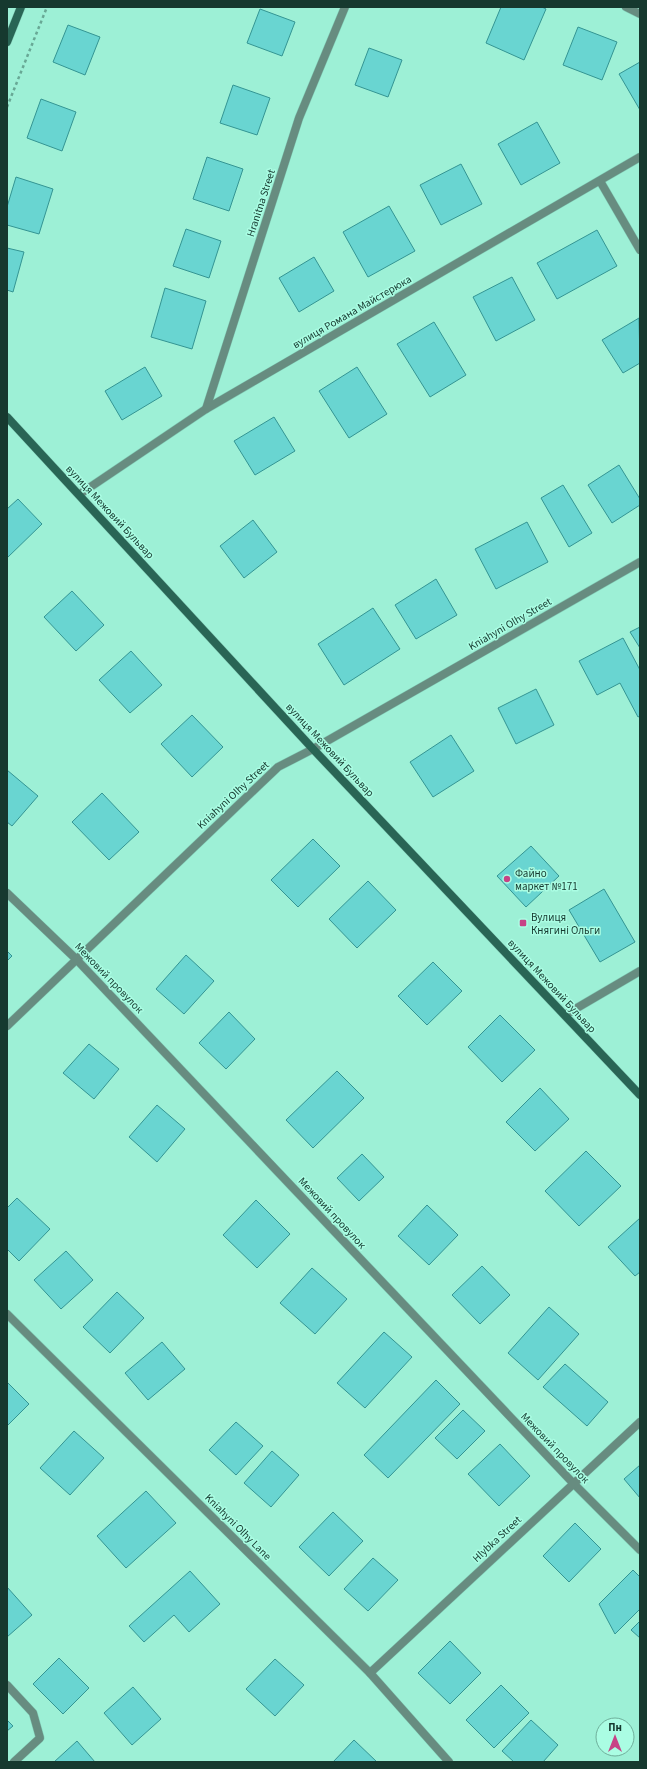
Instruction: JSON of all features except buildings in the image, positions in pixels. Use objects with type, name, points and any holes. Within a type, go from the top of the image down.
[{"type":"street","points":[[7,42],[21,7]]},
{"type":"street","name":"Hranitna Street","points":[[206,409],[300,118],[345,7]]},
{"type":"street","points":[[626,7],[640,14]]},
{"type":"street","name":"вулиця Романа Майстерюка","points":[[80,494],[206,409],[640,157]]},
{"type":"street","points":[[600,181],[640,250]]},
{"type":"street","name":"вулиця Межовий Бульвар","points":[[7,417],[80,494],[313,749],[640,1095]]},
{"type":"street","name":"Kniahyni Olhy Street","points":[[7,1026],[278,767],[313,749],[640,562]]},
{"type":"street","name":"Межовий провулок","points":[[7,893],[76,959],[573,1483],[640,1550]]},
{"type":"street","points":[[565,1015],[640,971]]},
{"type":"street","name":"Kniahyni Olhy Lane","points":[[7,1314],[370,1673],[448,1762]]},
{"type":"street","name":"Hlybka Street","points":[[370,1673],[640,1422]]},
{"type":"street","points":[[7,1685],[34,1713],[40,1738],[14,1762]]},
{"type":"path","points":[[7,108],[47,7]]},
{"type":"place","name":"Файно маркет №171","points":[[507,879]]},
{"type":"place","name":"Вулиця Княгині Ольги","points":[[523,923]]}]
